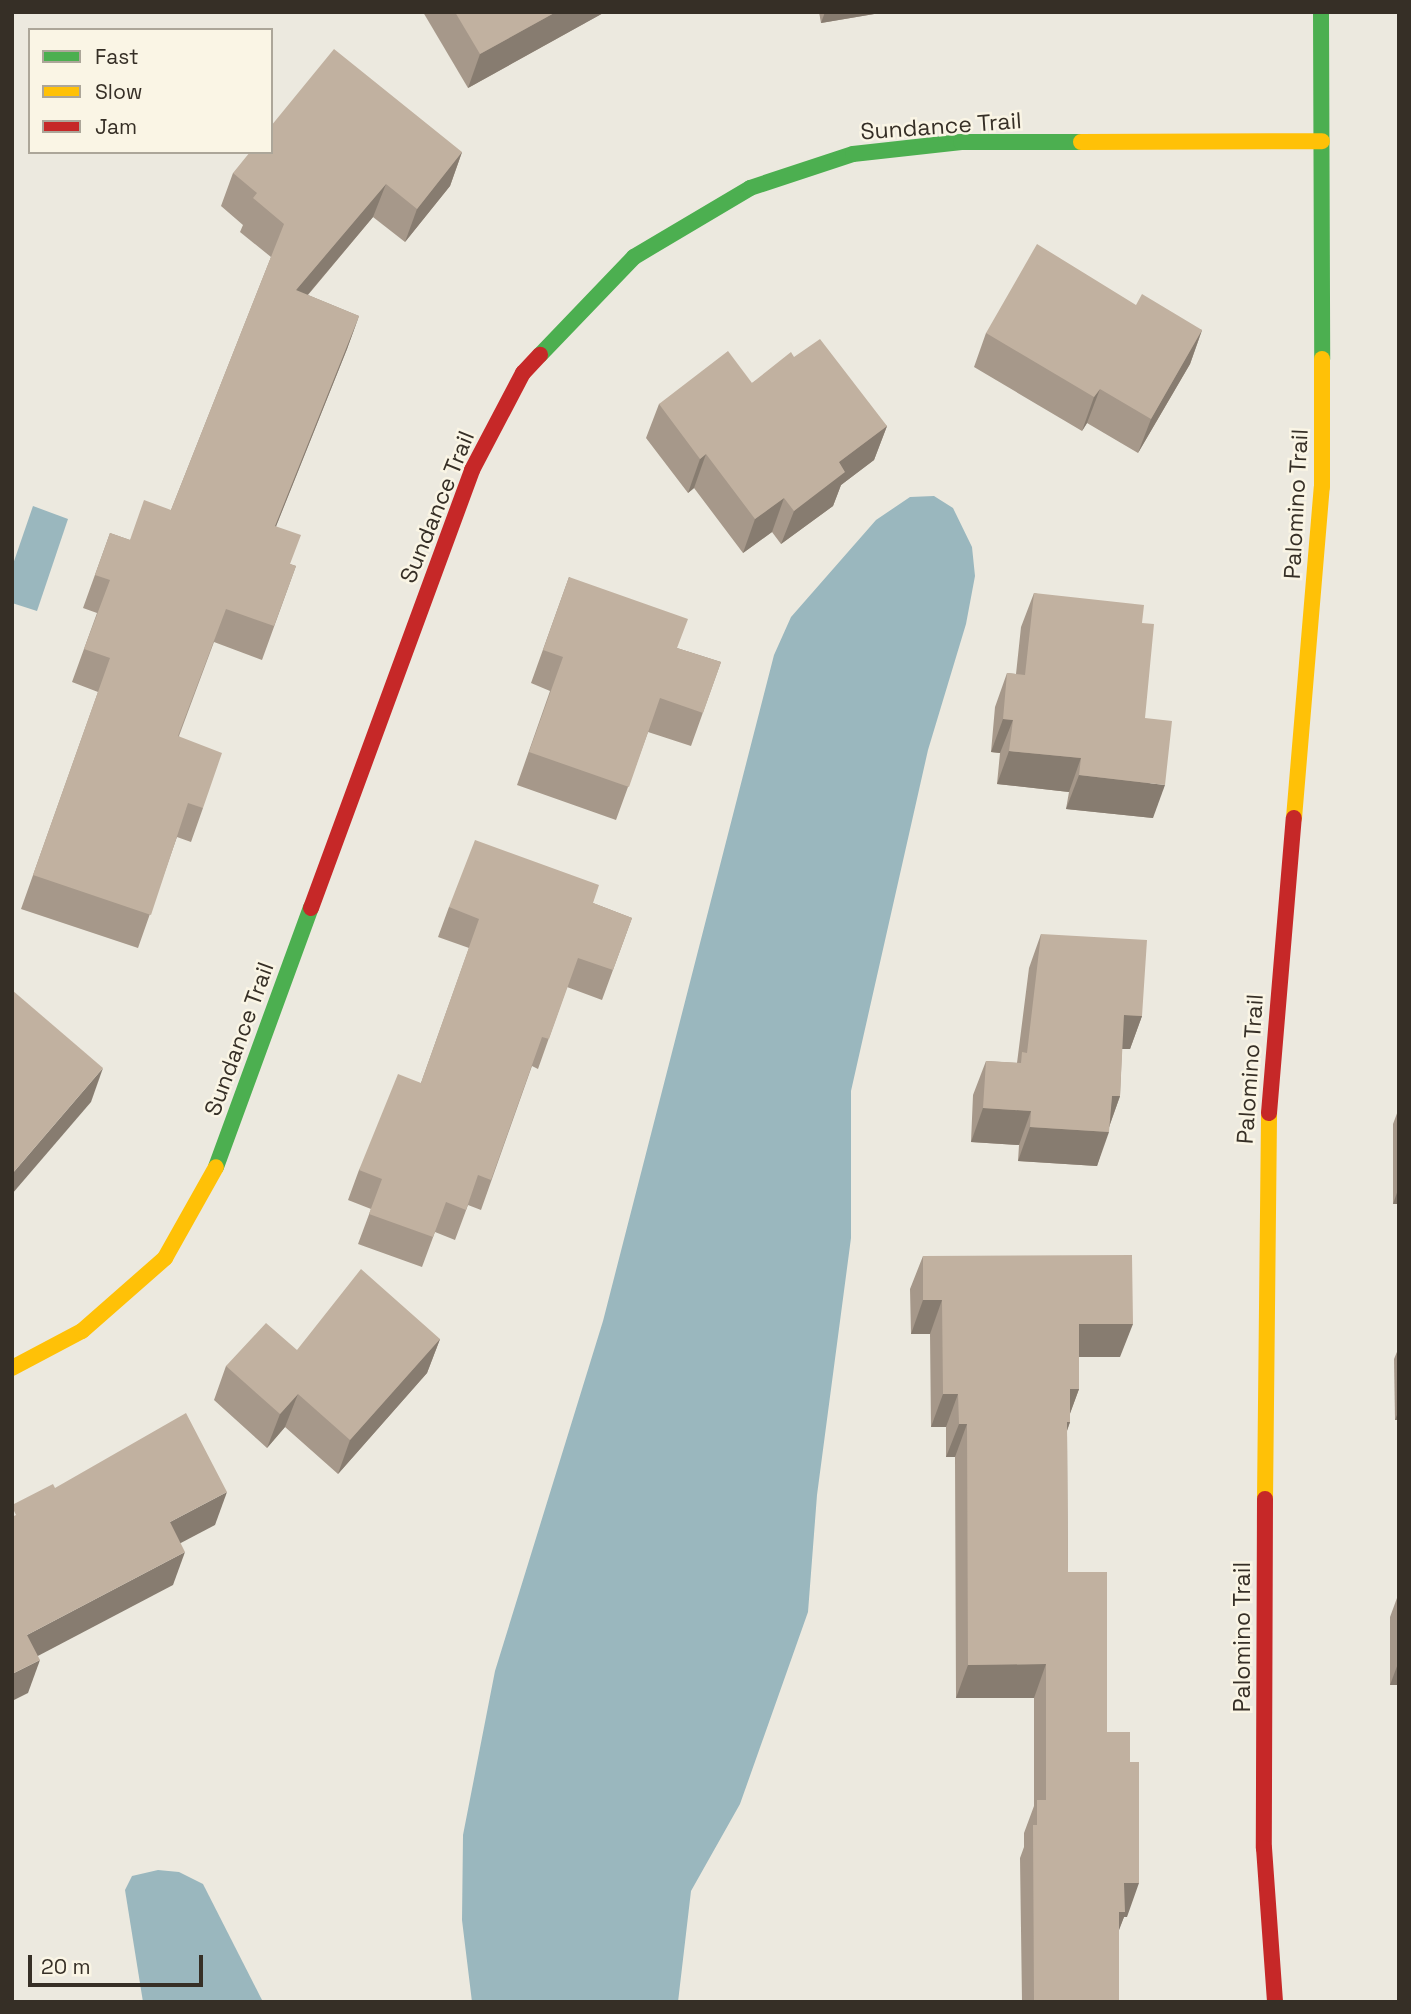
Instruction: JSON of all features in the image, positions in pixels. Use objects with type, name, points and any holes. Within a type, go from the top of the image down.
[{"type":"street","name":"Palomino Trail","points":[[1275,2002],[1265,1848],[1266,1151],[1322,487],[1321,12]]},
{"type":"street","name":"Sundance Trail","points":[[12,1368],[82,1331],[165,1258],[211,1184],[472,470],[523,373],[634,257],[750,188],[853,154],[961,142],[1322,141]]},
{"type":"water","points":[[934,496],[953,508],[972,547],[975,576],[966,624],[928,750],[851,1091],[851,1238],[817,1495],[808,1612],[740,1804],[691,1891],[678,2002],[472,2002],[462,1920],[463,1835],[495,1671],[603,1321],[774,655],[791,617],[876,520],[910,497]]},
{"type":"water","points":[[33,506],[68,519],[37,611],[12,603],[12,567]]},
{"type":"water","points":[[158,1870],[179,1872],[203,1884],[263,2002],[143,2002],[125,1890],[132,1876]]},
{"type":"building","points":[[455,12],[556,12],[480,54]]},
{"type":"building","points":[[334,49],[462,152],[417,209],[386,184],[296,290],[359,316],[275,526],[301,535],[290,564],[296,566],[274,626],[226,609],[178,736],[222,753],[203,808],[188,803],[151,915],[33,875],[110,658],[84,649],[110,580],[95,575],[110,533],[130,540],[144,500],[171,510],[284,224],[253,198],[257,193],[233,173],[248,154],[273,154],[273,124]]},
{"type":"building","points":[[1037,244],[1136,305],[1142,294],[1202,330],[1151,419],[1100,389],[1094,397],[986,333]]},
{"type":"building","points":[[820,339],[887,426],[839,462],[845,472],[794,511],[784,498],[755,519],[706,454],[700,459],[659,404],[728,351],[752,383],[791,352],[794,357]]},
{"type":"building","points":[[569,577],[688,619],[677,648],[721,662],[703,713],[660,698],[629,787],[529,752],[563,657],[543,650]]},
{"type":"building","points":[[1034,593],[1144,605],[1142,623],[1154,624],[1145,718],[1172,721],[1165,785],[1079,775],[1081,758],[1009,751],[1013,720],[1003,719],[1007,673],[1025,675]]},
{"type":"building","points":[[475,840],[599,885],[593,903],[632,918],[613,970],[578,958],[549,1039],[542,1037],[491,1180],[478,1175],[466,1210],[446,1202],[433,1237],[369,1214],[382,1179],[359,1170],[398,1074],[421,1083],[479,919],[449,907]]},
{"type":"building","points":[[1041,934],[1147,940],[1142,1016],[1124,1015],[1120,1096],[1112,1096],[1109,1132],[1030,1127],[1031,1111],[983,1108],[986,1061],[1021,1063],[1022,1052],[1027,1053]]},
{"type":"building","points":[[12,990],[103,1068],[12,1174]]},
{"type":"building","points":[[1132,1255],[1133,1324],[1079,1324],[1079,1389],[1070,1389],[1070,1422],[1067,1422],[1068,1572],[1107,1572],[1107,1732],[1130,1732],[1130,1762],[1139,1762],[1139,1883],[1124,1883],[1125,1912],[1119,1912],[1119,2002],[1034,2002],[1033,1825],[1037,1825],[1037,1800],[1046,1800],[1046,1664],[968,1665],[967,1424],[959,1424],[958,1394],[943,1394],[942,1300],[923,1300],[923,1256]]},
{"type":"building","points":[[361,1269],[440,1339],[350,1440],[298,1394],[280,1414],[226,1366],[266,1323],[297,1350]]},
{"type":"building","points":[[186,1413],[227,1492],[170,1522],[185,1552],[27,1635],[40,1660],[12,1674],[12,1517],[16,1515],[12,1505],[53,1484],[55,1488]]},
{"type":"traffic: fast","points":[[1321,12],[1322,359]]},
{"type":"traffic: fast","points":[[540,355],[634,257],[750,188],[853,154],[961,142],[1081,142]]},
{"type":"traffic: fast","points":[[216,1167],[311,908]]},
{"type":"traffic: slow","points":[[1081,142],[1322,141]]},
{"type":"traffic: slow","points":[[1294,818],[1322,487],[1322,359]]},
{"type":"traffic: slow","points":[[1265,1499],[1269,1113]]},
{"type":"traffic: slow","points":[[12,1368],[82,1331],[165,1258],[216,1167]]},
{"type":"traffic: jam","points":[[311,908],[472,470],[523,373],[540,355]]},
{"type":"traffic: jam","points":[[1269,1113],[1294,818]]},
{"type":"traffic: jam","points":[[1265,1499],[1264,1848],[1275,2002]]}]
